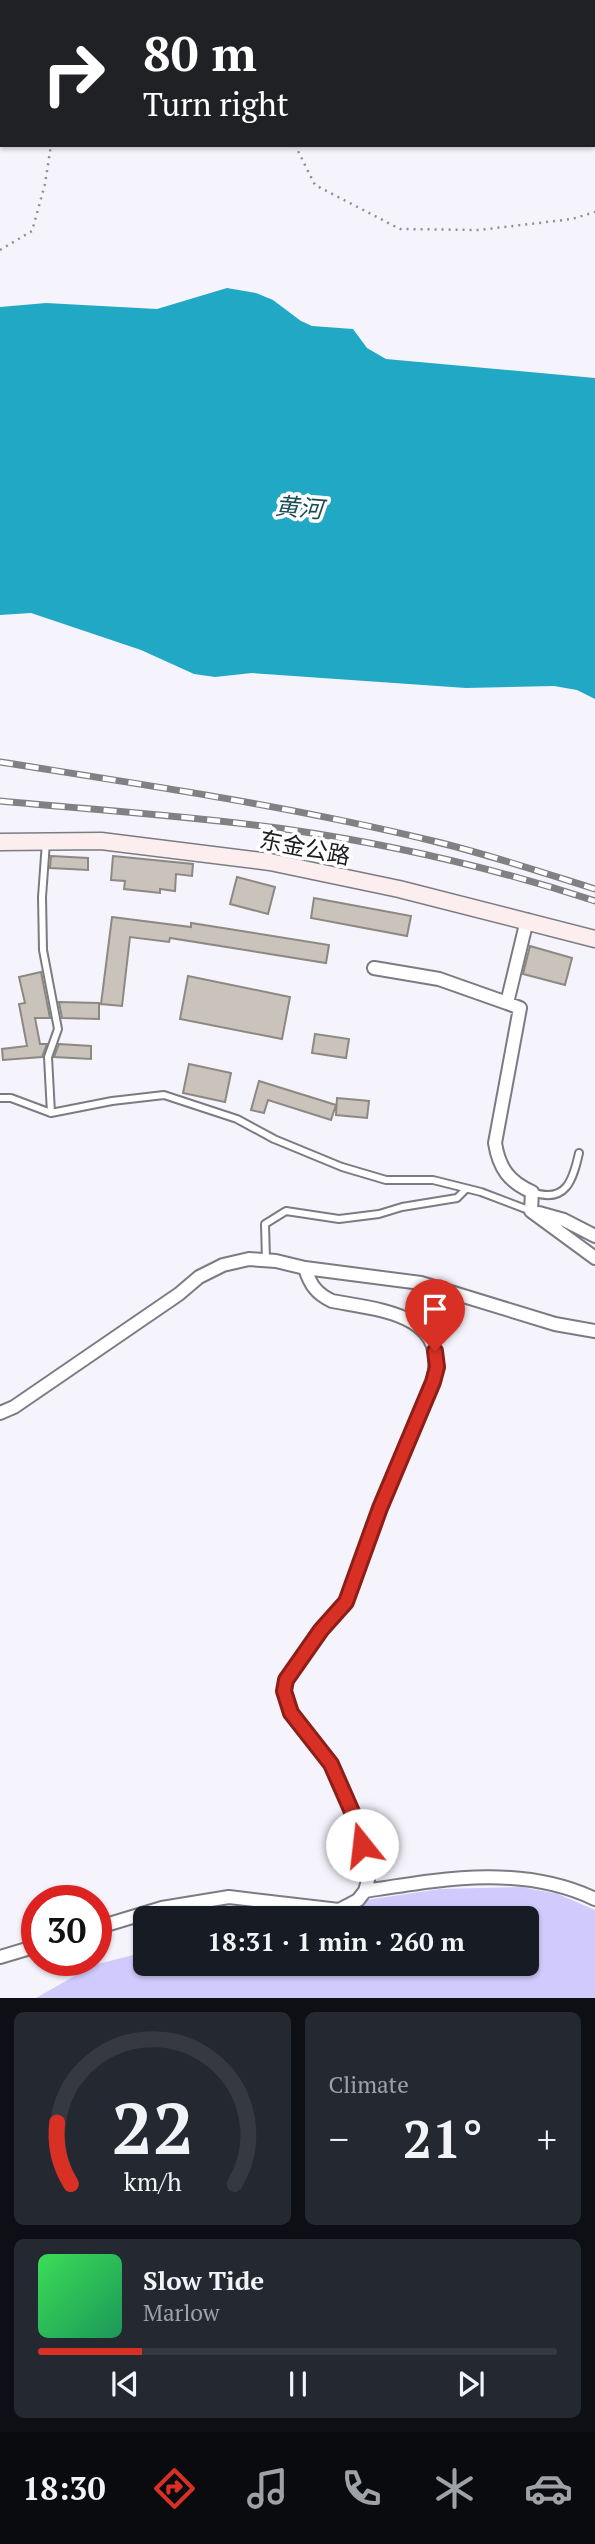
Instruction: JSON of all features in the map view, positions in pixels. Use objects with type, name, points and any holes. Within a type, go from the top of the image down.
[{"type":"main road","name":"东金公路","points":[[0,842],[101,841],[270,862],[399,889],[595,939]]},
{"type":"street","points":[[507,1003],[527,920]]},
{"type":"street","points":[[374,968],[439,979],[520,1008],[495,1143],[497,1159],[505,1174],[517,1185],[532,1192],[531,1211]]},
{"type":"street","points":[[531,1211],[564,1220],[595,1236]]},
{"type":"street","points":[[531,1211],[595,1258]]},
{"type":"street","points":[[0,1413],[14,1407],[180,1294],[199,1277],[223,1265],[249,1259],[421,1283],[555,1324],[595,1331]]},
{"type":"street","points":[[112,1923],[162,1908],[229,1897],[339,1910],[358,1900],[365,1891],[367,1869],[356,1821],[331,1764],[291,1713],[284,1691],[286,1680],[321,1630],[346,1602],[380,1508],[437,1367],[429,1336],[418,1324],[404,1317],[332,1301],[322,1296],[308,1279],[305,1268]]},
{"type":"street","points":[[365,1891],[439,1880],[522,1877],[561,1885],[595,1899]]},
{"type":"street","points":[[0,1957],[21,1951]]},
{"type":"lane","points":[[46,842],[42,897],[43,950],[58,1029],[48,1057],[51,1113]]},
{"type":"lane","points":[[0,1098],[11,1098],[51,1113],[164,1095],[237,1119],[274,1139],[342,1167],[386,1181],[433,1180],[531,1211]]},
{"type":"lane","points":[[532,1192],[552,1195],[569,1185],[574,1177],[579,1153]]},
{"type":"lane","points":[[266,1261],[265,1224],[286,1211],[339,1219],[457,1198],[466,1189]]},
{"type":"path","points":[[0,250],[33,231],[51,147]]},
{"type":"path","points":[[296,147],[315,185],[400,229],[479,230],[572,219],[595,212]]},
{"type":"shaded area","points":[[521,1887],[558,1894],[595,1910],[595,1998],[36,1998],[75,1976],[112,1976],[112,1960],[133,1955],[133,1976],[539,1976],[539,1906],[362,1906],[366,1900],[440,1889]]},
{"type":"water","name":"黄河","points":[[227,288],[256,293],[273,300],[312,326],[353,329],[367,348],[386,359],[595,378],[595,699],[577,690],[554,686],[466,688],[252,673],[215,677],[194,674],[141,650],[31,613],[0,615],[0,307],[46,303],[157,309]]},
{"type":"building","points":[[51,856],[88,858],[88,870],[50,868]]},
{"type":"building","points":[[113,856],[193,864],[192,876],[176,874],[175,891],[160,889],[160,893],[124,889],[125,881],[111,880]]},
{"type":"building","points":[[237,877],[275,887],[268,914],[230,904]]},
{"type":"building","points":[[314,898],[411,916],[407,936],[311,918]]},
{"type":"building","points":[[112,917],[191,927],[191,923],[329,945],[326,963],[170,938],[169,942],[130,937],[122,1006],[101,1004]]},
{"type":"building","points":[[530,946],[572,958],[565,985],[523,974]]},
{"type":"building","points":[[41,972],[50,1018],[35,1018],[40,1044],[47,1044],[42,1057],[3,1060],[2,1049],[27,1046],[19,1004],[25,1003],[19,977]]},
{"type":"building","points":[[188,976],[290,997],[282,1039],[180,1019]]},
{"type":"building","points":[[59,1002],[99,1003],[99,1019],[62,1018]]},
{"type":"building","points":[[315,1034],[349,1039],[346,1058],[312,1053]]},
{"type":"building","points":[[59,1044],[91,1046],[91,1059],[54,1057]]},
{"type":"building","points":[[189,1064],[231,1073],[225,1102],[183,1093]]},
{"type":"building","points":[[259,1081],[336,1105],[331,1120],[268,1100],[264,1113],[251,1110]]},
{"type":"building","points":[[337,1098],[369,1101],[367,1118],[336,1115]]},
{"type":"railway","points":[[0,762],[217,797],[379,828],[474,852],[595,889]]},
{"type":"railway","points":[[0,801],[214,820],[324,835],[480,868],[595,901]]},
{"type":"route","points":[[362,1845],[356,1821],[331,1764],[291,1713],[284,1691],[286,1680],[321,1630],[346,1602],[380,1508],[433,1382],[437,1367],[435,1351]]}]
